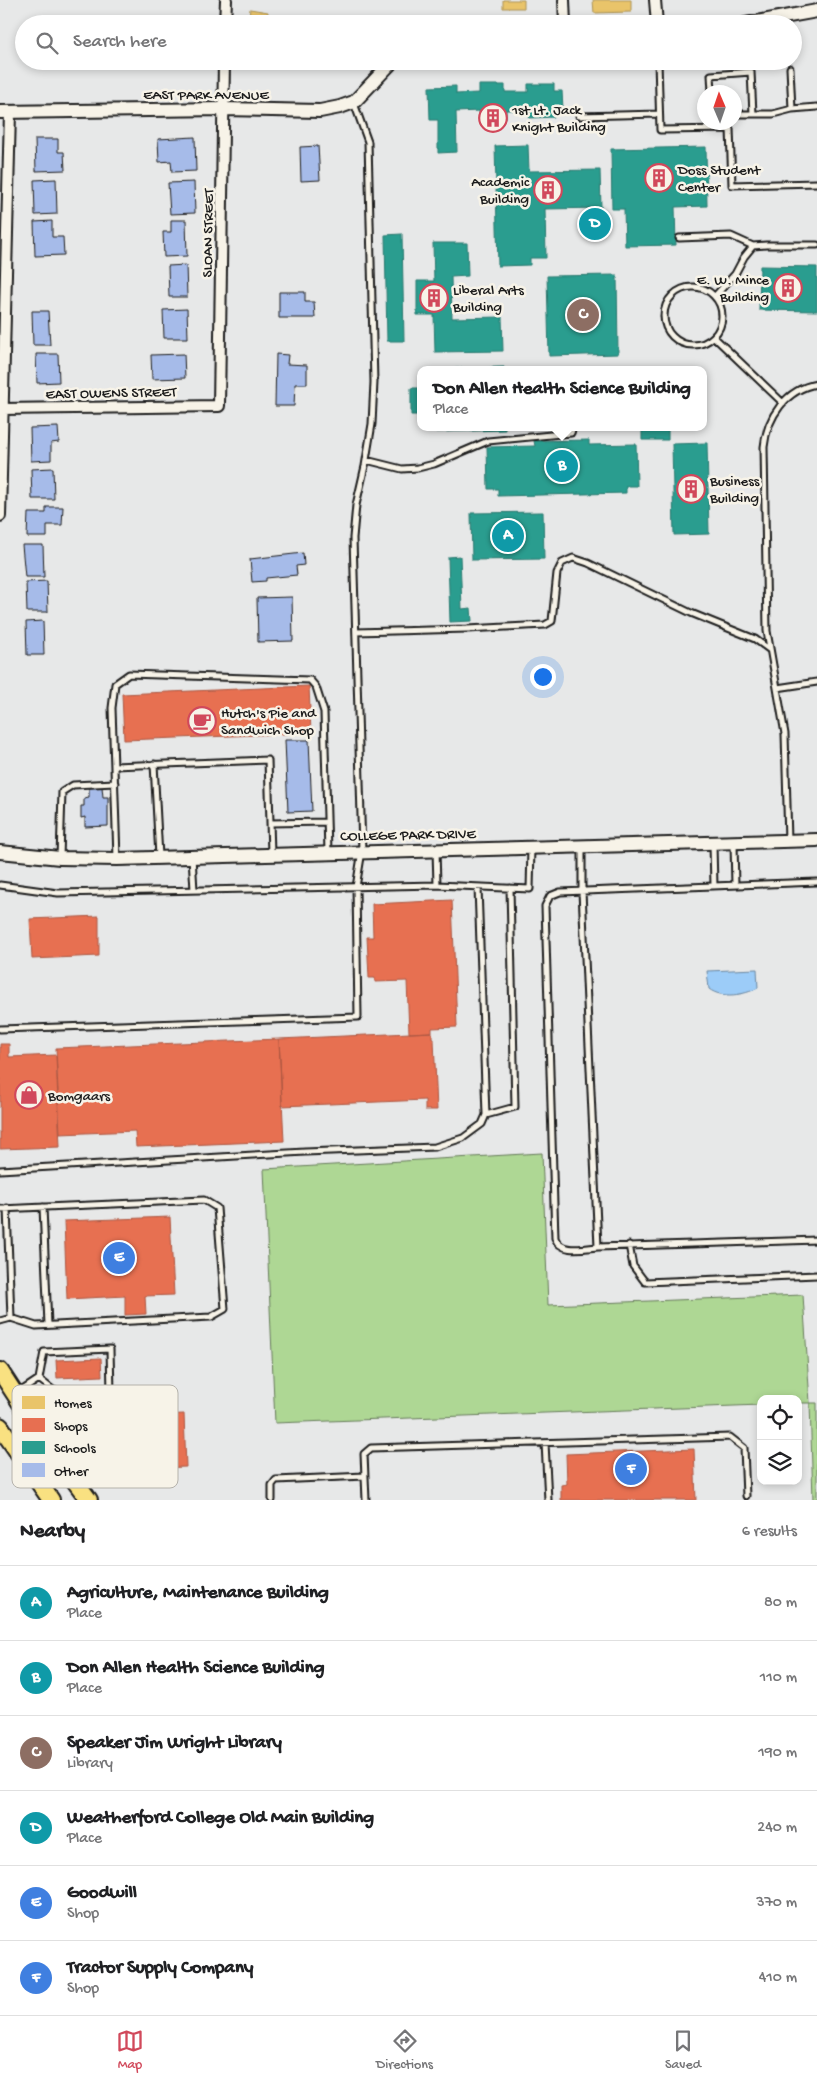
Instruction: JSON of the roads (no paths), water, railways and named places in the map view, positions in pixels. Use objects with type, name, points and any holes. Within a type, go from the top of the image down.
[{"type":"main road","points":[[0,1371],[12,1389]]},
{"type":"main road","points":[[0,1426],[12,1443]]},
{"type":"main road","points":[[43,1488],[51,1500]]},
{"type":"main road","points":[[45,1488],[56,1500]]},
{"type":"main road","points":[[80,1488],[89,1500]]},
{"type":"street","points":[[225,15],[226,0]]},
{"type":"street","points":[[564,0],[565,15]]},
{"type":"street","points":[[655,0],[656,15]]},
{"type":"street","points":[[795,15],[817,11]]},
{"type":"street","name":"SLOAN STREET","points":[[219,406],[224,70]]},
{"type":"street","points":[[354,102],[384,70]]},
{"type":"street","name":"EAST PARK AVENUE","points":[[5,112],[223,109],[320,111],[354,102]]},
{"type":"street","points":[[0,516],[5,112]]},
{"type":"street","name":"EAST OWENS STREET","points":[[2,409],[219,406]]},
{"type":"street","name":"COLLEGE PARK DRIVE","points":[[0,852],[60,858],[117,859],[328,852],[734,844],[817,840]]},
{"type":"lane","points":[[658,70],[660,130],[697,129]]},
{"type":"lane","points":[[790,70],[792,109]]},
{"type":"lane","points":[[712,85],[711,75],[751,72],[753,114]]},
{"type":"lane","points":[[0,1029],[358,1017],[356,887],[362,852],[353,538],[356,505],[372,424],[374,382],[368,142],[354,102]]},
{"type":"lane","points":[[742,114],[773,114],[792,109],[817,107]]},
{"type":"lane","points":[[579,116],[659,114]]},
{"type":"lane","points":[[730,130],[732,185],[817,183]]},
{"type":"lane","points":[[679,238],[731,236],[753,246],[817,245]]},
{"type":"lane","points":[[715,296],[735,274],[744,257],[753,246]]},
{"type":"lane","points":[[686,288],[705,289],[715,296],[721,307],[722,320],[714,337],[697,345],[678,342],[666,328],[664,315],[670,298],[686,288]]},
{"type":"lane","points":[[714,337],[783,403]]},
{"type":"lane","points":[[788,842],[785,734],[768,631],[764,446],[771,419],[783,403],[803,388],[817,384]]},
{"type":"lane","points":[[366,460],[402,469],[418,468],[434,464],[488,441],[572,433],[572,431]]},
{"type":"lane","points":[[356,632],[467,629],[545,624],[552,621],[556,573],[562,563],[573,558],[588,563],[691,613],[755,639],[770,650]]},
{"type":"lane","points":[[117,859],[112,708],[115,684],[129,674],[310,680],[316,687],[324,712],[328,852]]},
{"type":"lane","points":[[776,688],[817,682]]},
{"type":"lane","points":[[114,766],[268,760],[272,854]]},
{"type":"lane","points":[[154,764],[159,858]]},
{"type":"lane","points":[[60,858],[62,792],[73,785],[115,784]]},
{"type":"lane","points":[[270,823],[327,822]]},
{"type":"lane","points":[[713,844],[714,886]]},
{"type":"lane","points":[[734,844],[735,885]]},
{"type":"lane","points":[[0,886],[58,893],[437,885],[530,889],[531,848]]},
{"type":"lane","points":[[582,848],[582,891],[598,1247]]},
{"type":"lane","points":[[436,850],[437,885]]},
{"type":"lane","points":[[192,856],[194,890]]},
{"type":"lane","points":[[817,882],[560,892],[550,896],[545,906],[555,1238],[557,1242],[566,1248],[817,1240]]},
{"type":"lane","points":[[0,1170],[295,1152],[435,1147],[463,1138],[482,1124],[486,1115],[478,887]]},
{"type":"lane","points":[[486,1115],[514,1107],[510,888]]},
{"type":"lane","points":[[0,1209],[204,1200],[217,1208],[225,1310],[211,1317],[36,1326],[11,1318],[0,1321]]},
{"type":"lane","points":[[43,1207],[48,1325]]},
{"type":"lane","points":[[7,1208],[11,1318]]},
{"type":"lane","points":[[629,1245],[633,1266],[645,1282],[817,1275]]},
{"type":"lane","points":[[29,1385],[39,1379],[44,1352],[110,1349],[111,1385]]},
{"type":"lane","points":[[39,1379],[47,1385]]},
{"type":"lane","points":[[366,1500],[364,1454],[371,1448],[730,1437],[744,1448],[746,1496]]},
{"type":"lane","points":[[545,1443],[548,1500]]},
{"type":"lane","points":[[272,1500],[272,1485],[276,1480],[364,1476]]},
{"type":"water","points":[[757,969],[758,988],[733,995],[720,994],[709,989],[707,971]]},
{"type":"place","name":"1st Lt. Jack Knight Building","points":[[493,118]]},
{"type":"place","name":"Doss Student Center","points":[[659,178]]},
{"type":"place","name":"Academic Building","points":[[548,190]]},
{"type":"place","name":"Weatherford College Old Main Building","points":[[595,224]]},
{"type":"place","name":"E. W. Mince Building","points":[[788,288]]},
{"type":"place","name":"Liberal Arts Building","points":[[434,298]]},
{"type":"place","name":"Speaker Jim Wright Library","points":[[583,315]]},
{"type":"place","name":"Don Allen Health Science Building","points":[[562,466]]},
{"type":"place","name":"Business Building","points":[[691,489]]},
{"type":"place","name":"Agriculture, Maintenance Building","points":[[508,536]]},
{"type":"place","name":"Hutch's Pie and Sandwich Shop","points":[[202,721]]},
{"type":"place","name":"Bomgaars","points":[[29,1095]]},
{"type":"place","name":"Goodwill","points":[[119,1258]]},
{"type":"place","name":"Tractor Supply Company","points":[[631,1469]]}]
